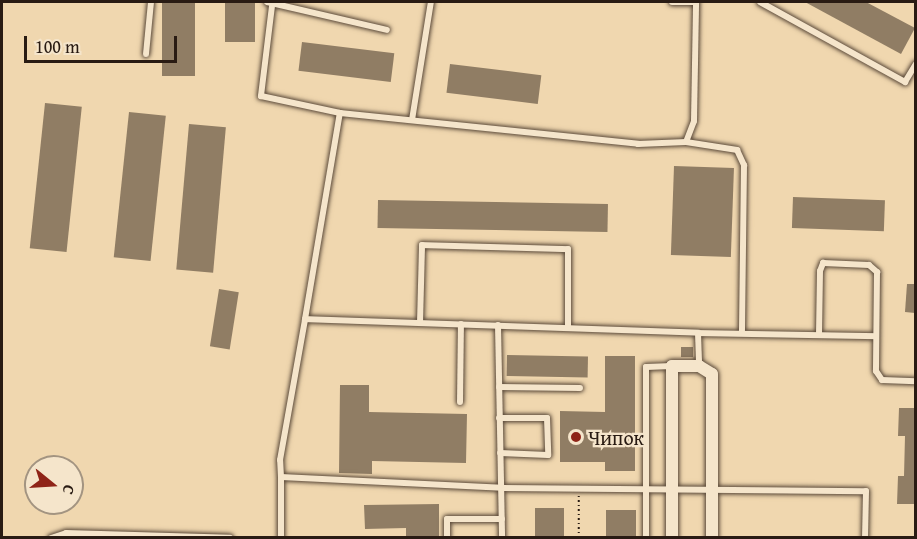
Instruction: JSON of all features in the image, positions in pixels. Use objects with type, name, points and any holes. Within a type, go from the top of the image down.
[{"type":"street","points":[[672,537],[672,366],[699,366],[712,374],[711,537]]},
{"type":"lane","points":[[146,54],[151,2]]},
{"type":"lane","points":[[412,120],[431,2]]},
{"type":"lane","points":[[672,2],[696,2],[694,122],[686,142]]},
{"type":"lane","points":[[760,2],[905,82],[915,64]]},
{"type":"lane","points":[[387,30],[269,4],[261,96],[340,113],[638,144],[686,142],[737,150],[744,165],[742,332]]},
{"type":"lane","points":[[281,537],[280,460],[340,113]]},
{"type":"lane","points":[[420,323],[422,245],[568,249],[568,327]]},
{"type":"lane","points":[[819,335],[820,271],[823,263],[869,265],[878,272],[876,371],[882,380],[915,381]]},
{"type":"lane","points":[[305,319],[698,333],[876,336]]},
{"type":"lane","points":[[460,402],[461,324]]},
{"type":"lane","points":[[498,325],[502,537]]},
{"type":"lane","points":[[698,333],[699,366]]},
{"type":"lane","points":[[646,537],[646,367],[672,366]]},
{"type":"lane","points":[[499,387],[580,388]]},
{"type":"lane","points":[[499,418],[547,418],[548,455],[500,453]]},
{"type":"lane","points":[[281,477],[502,488],[866,491],[865,537]]},
{"type":"lane","points":[[447,537],[447,519],[502,519]]},
{"type":"lane","points":[[51,537],[66,533],[230,537]]},
{"type":"path","points":[[579,489],[579,537]]},
{"type":"building","points":[[162,2],[195,2],[195,76],[162,76]]},
{"type":"building","points":[[225,2],[255,2],[255,42],[225,42]]},
{"type":"building","points":[[805,2],[866,2],[915,28],[901,54]]},
{"type":"building","points":[[302,42],[394,53],[391,82],[298,71]]},
{"type":"building","points":[[450,64],[541,75],[538,104],[446,93]]},
{"type":"building","points":[[45,103],[82,107],[67,252],[30,248]]},
{"type":"building","points":[[129,112],[166,116],[151,261],[114,257]]},
{"type":"building","points":[[189,124],[226,127],[213,273],[176,269]]},
{"type":"building","points":[[674,166],[734,168],[731,257],[671,255]]},
{"type":"building","points":[[793,197],[885,200],[884,231],[792,228]]},
{"type":"building","points":[[378,200],[608,204],[607,232],[378,228]]},
{"type":"building","points":[[907,284],[915,284],[915,313],[905,312]]},
{"type":"building","points":[[219,289],[239,292],[230,349],[210,346]]},
{"type":"building","points":[[681,347],[693,347],[693,357],[681,357]]},
{"type":"building","points":[[507,355],[588,356],[588,377],[507,376]]},
{"type":"building","points":[[605,356],[635,356],[635,471],[605,471],[605,462],[560,462],[560,411],[605,412]]},
{"type":"building","points":[[340,385],[369,385],[369,412],[467,414],[466,463],[372,461],[372,474],[339,473]]},
{"type":"building","points":[[899,408],[915,408],[915,504],[897,504],[898,476],[904,476],[905,436],[898,436]]},
{"type":"building","points":[[439,504],[439,537],[406,537],[406,528],[365,529],[364,505]]},
{"type":"building","points":[[535,508],[564,508],[564,537],[535,537]]},
{"type":"building","points":[[606,510],[636,510],[636,537],[606,537]]},
{"type":"place","name":"Чипок","points":[[576,437]]}]
